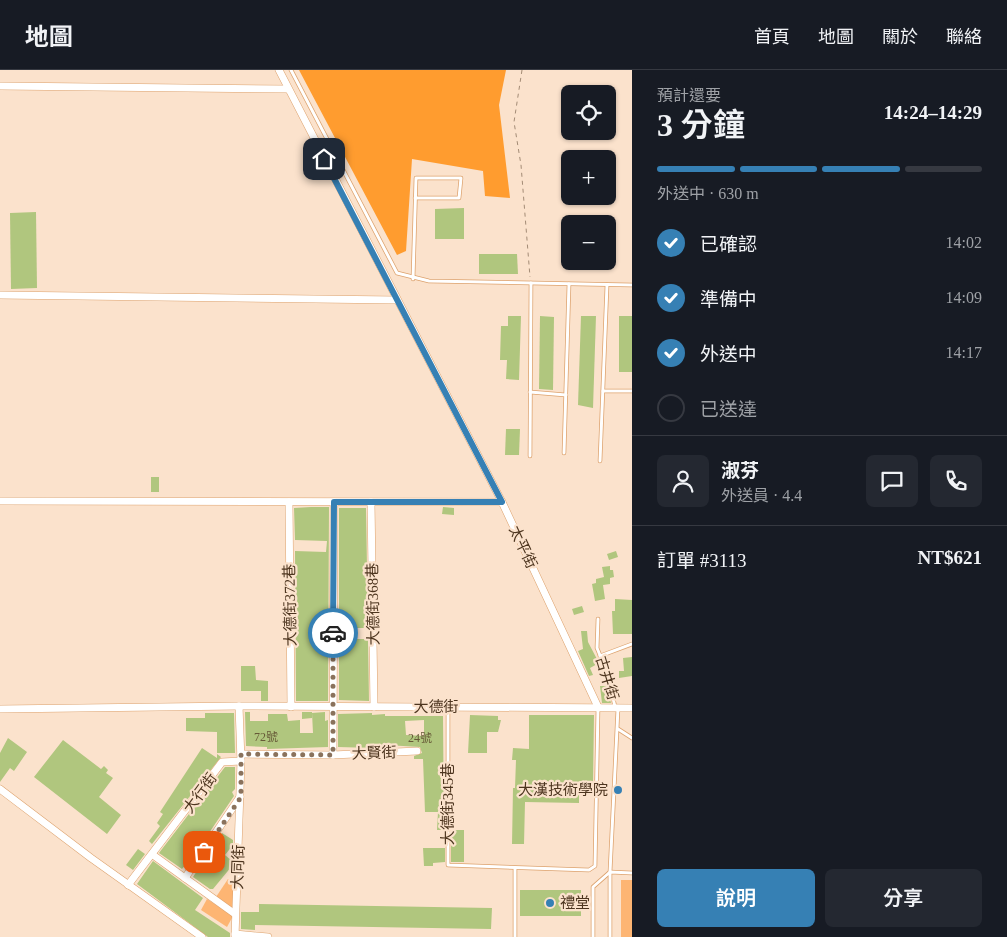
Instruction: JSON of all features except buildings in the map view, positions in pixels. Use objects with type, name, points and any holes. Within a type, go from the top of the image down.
[{"type":"street","name":"太平街","points":[[279,70],[396,300],[502,502],[598,707]]},
{"type":"street","points":[[0,86],[288,89]]},
{"type":"street","points":[[0,295],[396,300]]},
{"type":"street","points":[[0,501],[502,502]]},
{"type":"street","name":"大德街372巷","points":[[289,502],[291,707]]},
{"type":"street","points":[[333,755],[334,502]]},
{"type":"street","name":"大德街368巷","points":[[371,502],[374,707]]},
{"type":"street","name":"大德街","points":[[0,709],[239,706],[632,708]]},
{"type":"street","name":"大同街","points":[[235,936],[241,797],[239,706]]},
{"type":"street","name":"大賢街","points":[[241,757],[416,751]]},
{"type":"street","name":"大行街","points":[[128,885],[153,855],[222,762],[241,757]]},
{"type":"street","points":[[0,789],[128,885],[202,937]]},
{"type":"street","points":[[185,878],[241,797]]},
{"type":"street","points":[[153,855],[236,914]]},
{"type":"street","points":[[235,936],[268,937]]},
{"type":"lane","points":[[291,70],[397,274],[413,279],[632,285]]},
{"type":"lane","points":[[413,279],[415,198],[416,178],[461,178],[459,198],[415,198]]},
{"type":"lane","points":[[530,456],[531,283]]},
{"type":"lane","points":[[564,453],[569,284]]},
{"type":"lane","points":[[600,462],[607,285]]},
{"type":"lane","points":[[603,391],[632,391]]},
{"type":"lane","points":[[530,392],[566,395]]},
{"type":"lane","name":"古井街","points":[[598,619],[597,648],[608,675],[617,708],[618,730],[610,872],[610,937]]},
{"type":"lane","points":[[600,656],[632,644]]},
{"type":"lane","name":"大德街345巷","points":[[448,707],[448,865],[515,869]]},
{"type":"lane","points":[[516,937],[515,869],[589,870],[595,866],[598,707]]},
{"type":"lane","points":[[618,730],[632,738]]},
{"type":"lane","points":[[593,937],[592,887],[610,872],[632,872]]},
{"type":"path","points":[[522,70],[514,122],[522,165],[531,283]]},
{"type":"shaded area","points":[[299,70],[506,70],[499,105],[510,198],[485,196],[483,171],[412,159],[406,251],[397,255]]},
{"type":"shaded area","points":[[228,879],[234,884],[233,909],[216,897]]},
{"type":"shaded area","points":[[621,880],[632,880],[632,937],[621,937]]},
{"type":"shaded area","points":[[207,899],[233,916],[227,927],[201,910]]},
{"type":"way so far","points":[[204,852],[241,797],[241,754],[333,755],[333,633]]},
{"type":"place","name":"大漢技術學院","points":[[618,790]]},
{"type":"place","name":"禮堂","points":[[550,903]]},
{"type":"route","points":[[324,159],[502,502],[334,502],[333,633]]}]
